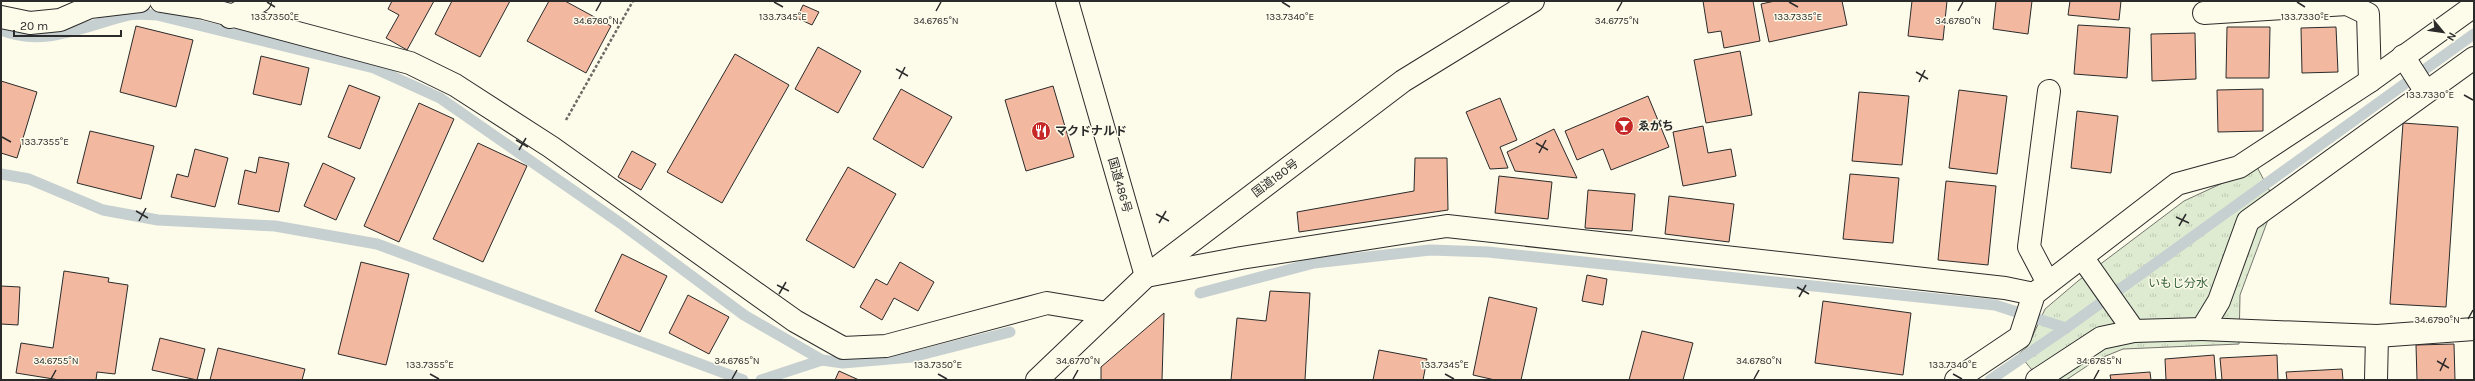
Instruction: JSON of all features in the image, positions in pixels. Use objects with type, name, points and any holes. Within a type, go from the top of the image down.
[{"type":"main road","points":[[1,17],[30,23],[60,20],[91,4],[140,1]]},
{"type":"main road","points":[[161,1],[204,8],[230,17],[410,63],[455,85],[551,147],[795,321],[843,348],[886,346],[945,329],[1047,303],[1107,313]]},
{"type":"main road","points":[[230,17],[260,1]]},
{"type":"main road","name":"国道486号","points":[[1067,1],[1146,276]]},
{"type":"main road","name":"国道180号","points":[[1037,380],[1146,276],[1403,81],[1533,1]]},
{"type":"main road","points":[[2204,13],[2347,4],[2368,14],[2370,81]]},
{"type":"main road","points":[[1956,380],[2020,337],[2041,288],[2177,184],[2239,167],[2370,81],[2406,61],[2474,6]]},
{"type":"main road","points":[[2202,329],[2218,301],[2248,220],[2424,88],[2474,58]]},
{"type":"main road","points":[[2406,61],[2424,88]]},
{"type":"main road","points":[[2041,288],[2029,247],[2049,91]]},
{"type":"main road","points":[[1146,276],[1241,258],[1447,226],[2005,288],[2041,288]]},
{"type":"main road","points":[[2082,257],[2134,331]]},
{"type":"main road","points":[[2037,380],[2101,338],[2134,331],[2202,329],[2377,336],[2474,329]]},
{"type":"main road","points":[[2376,380],[2377,336]]},
{"type":"path","points":[[551,147],[633,1]]},
{"type":"green space","name":"いもじ分水","points":[[2257,167],[2275,201],[2240,295],[2239,344],[2123,349],[2096,360],[2066,380],[2040,380],[2019,354],[2028,346],[2045,309],[2078,281],[2184,201]]},
{"type":"building","points":[[392,1],[434,1],[407,50],[386,38],[399,15],[388,9]]},
{"type":"building","points":[[452,1],[510,1],[480,57],[435,34]]},
{"type":"building","points":[[549,1],[565,1],[611,26],[586,73],[527,41]]},
{"type":"building","points":[[1703,1],[1753,1],[1760,41],[1724,48],[1721,31],[1708,33]]},
{"type":"building","points":[[1775,1],[1842,1],[1847,25],[1769,42],[1761,4]]},
{"type":"building","points":[[1912,1],[1947,1],[1943,40],[1908,36]]},
{"type":"building","points":[[1996,1],[2032,1],[2028,34],[1993,29]]},
{"type":"building","points":[[2070,1],[2121,1],[2119,20],[2068,15]]},
{"type":"building","points":[[803,5],[819,12],[812,25],[797,18]]},
{"type":"building","points":[[2078,25],[2130,28],[2127,78],[2074,74]]},
{"type":"building","points":[[136,26],[193,40],[176,107],[120,92]]},
{"type":"building","points":[[2227,27],[2270,27],[2269,78],[2226,78]]},
{"type":"building","points":[[2336,27],[2338,72],[2302,73],[2301,28]]},
{"type":"building","points":[[2195,33],[2196,79],[2152,81],[2151,34]]},
{"type":"building","points":[[818,47],[861,71],[838,113],[795,89]]},
{"type":"building","points":[[1740,51],[1752,115],[1706,123],[1694,60]]},
{"type":"building","points":[[735,54],[789,85],[722,203],[667,172]]},
{"type":"building","points":[[261,56],[309,68],[301,105],[253,94]]},
{"type":"building","points":[[1,81],[37,92],[17,158],[1,153]]},
{"type":"building","points":[[349,85],[380,97],[360,149],[328,137]]},
{"type":"building","points":[[1053,86],[1074,157],[1026,171],[1005,100]]},
{"type":"building","points":[[901,89],[952,117],[923,168],[873,139]]},
{"type":"building","points":[[2263,89],[2263,131],[2218,132],[2217,90]]},
{"type":"building","points":[[1959,90],[2007,96],[1997,174],[1949,168]]},
{"type":"building","points":[[1859,92],[1909,96],[1902,165],[1852,161]]},
{"type":"building","points":[[1648,96],[1669,147],[1611,170],[1603,149],[1577,160],[1565,131]]},
{"type":"building","points":[[1500,98],[1517,140],[1500,147],[1508,168],[1490,169],[1466,112]]},
{"type":"building","points":[[419,103],[454,119],[399,242],[364,226]]},
{"type":"building","points":[[2077,111],[2118,116],[2111,173],[2071,168]]},
{"type":"building","points":[[2403,123],[2458,127],[2446,307],[2390,304]]},
{"type":"building","points":[[1703,126],[1708,153],[1731,149],[1736,176],[1683,186],[1673,132]]},
{"type":"building","points":[[1554,129],[1577,178],[1515,171],[1507,152]]},
{"type":"building","points":[[90,131],[154,146],[141,199],[77,183]]},
{"type":"building","points":[[478,143],[527,166],[483,262],[433,239]]},
{"type":"building","points":[[195,149],[228,158],[215,207],[171,197],[177,174],[188,177]]},
{"type":"building","points":[[632,151],[656,164],[641,190],[618,177]]},
{"type":"building","points":[[259,157],[289,163],[279,212],[238,204],[245,170],[256,173]]},
{"type":"building","points":[[1415,158],[1447,158],[1448,210],[1299,232],[1297,212],[1414,191]]},
{"type":"building","points":[[323,163],[355,178],[336,220],[304,206]]},
{"type":"building","points":[[848,167],[896,194],[854,268],[806,240]]},
{"type":"building","points":[[1850,174],[1899,178],[1893,243],[1843,239]]},
{"type":"building","points":[[1499,176],[1552,182],[1548,219],[1495,213]]},
{"type":"building","points":[[1946,181],[1996,186],[1988,265],[1938,260]]},
{"type":"building","points":[[1588,190],[1635,194],[1632,231],[1585,228]]},
{"type":"building","points":[[1669,196],[1734,204],[1729,242],[1665,234]]},
{"type":"building","points":[[622,254],[667,276],[640,332],[595,311]]},
{"type":"building","points":[[361,262],[409,274],[386,365],[338,354]]},
{"type":"building","points":[[900,262],[934,282],[918,311],[894,298],[882,320],[860,307],[876,279],[887,285]]},
{"type":"building","points":[[64,271],[109,278],[108,282],[128,285],[115,374],[97,372],[96,380],[60,380],[16,373],[21,343],[53,348]]},
{"type":"building","points":[[1587,275],[1607,279],[1603,305],[1582,301]]},
{"type":"building","points":[[1,286],[20,287],[18,325],[1,324]]},
{"type":"building","points":[[1270,291],[1310,293],[1305,380],[1231,380],[1237,318],[1266,321]]},
{"type":"building","points":[[688,295],[729,317],[709,354],[669,333]]},
{"type":"building","points":[[1489,297],[1537,308],[1521,380],[1495,380],[1473,375]]},
{"type":"building","points":[[1823,301],[1911,313],[1903,375],[1815,363]]},
{"type":"building","points":[[1164,313],[1162,380],[1101,380],[1101,367]]},
{"type":"building","points":[[1642,331],[1693,343],[1683,380],[1629,380]]},
{"type":"building","points":[[160,338],[205,349],[197,380],[152,370]]},
{"type":"building","points":[[2454,344],[2455,380],[2417,380],[2416,345]]},
{"type":"building","points":[[218,348],[305,369],[302,380],[210,380]]},
{"type":"building","points":[[1379,350],[1427,359],[1423,380],[1373,380]]},
{"type":"building","points":[[2214,355],[2216,380],[2166,380],[2165,359]]},
{"type":"building","points":[[2277,355],[2278,380],[2222,380],[2220,358]]},
{"type":"building","points":[[2342,369],[2343,380],[2287,380],[2286,372]]},
{"type":"building","points":[[839,371],[859,380],[835,380]]},
{"type":"building","points":[[2150,372],[2151,380],[2111,380],[2110,375]]},
{"type":"waterway","points":[[1,30],[17,35],[33,37],[49,36],[81,29],[129,15],[157,15],[374,68],[440,98],[623,225],[744,315],[822,360],[843,363],[912,357],[1010,332]]},
{"type":"waterway","points":[[1990,380],[2066,328],[2474,34]]},
{"type":"waterway","points":[[1,174],[29,179],[103,210],[158,220],[275,226],[377,244],[743,380]]},
{"type":"waterway","points":[[1200,293],[1314,263],[1430,250],[1488,252],[1995,305],[2066,328]]},
{"type":"waterway","points":[[761,380],[822,360]]},
{"type":"place","name":"ゑがち","points":[[1624,126]]},
{"type":"place","name":"マクドナルド","points":[[1041,131]]}]
